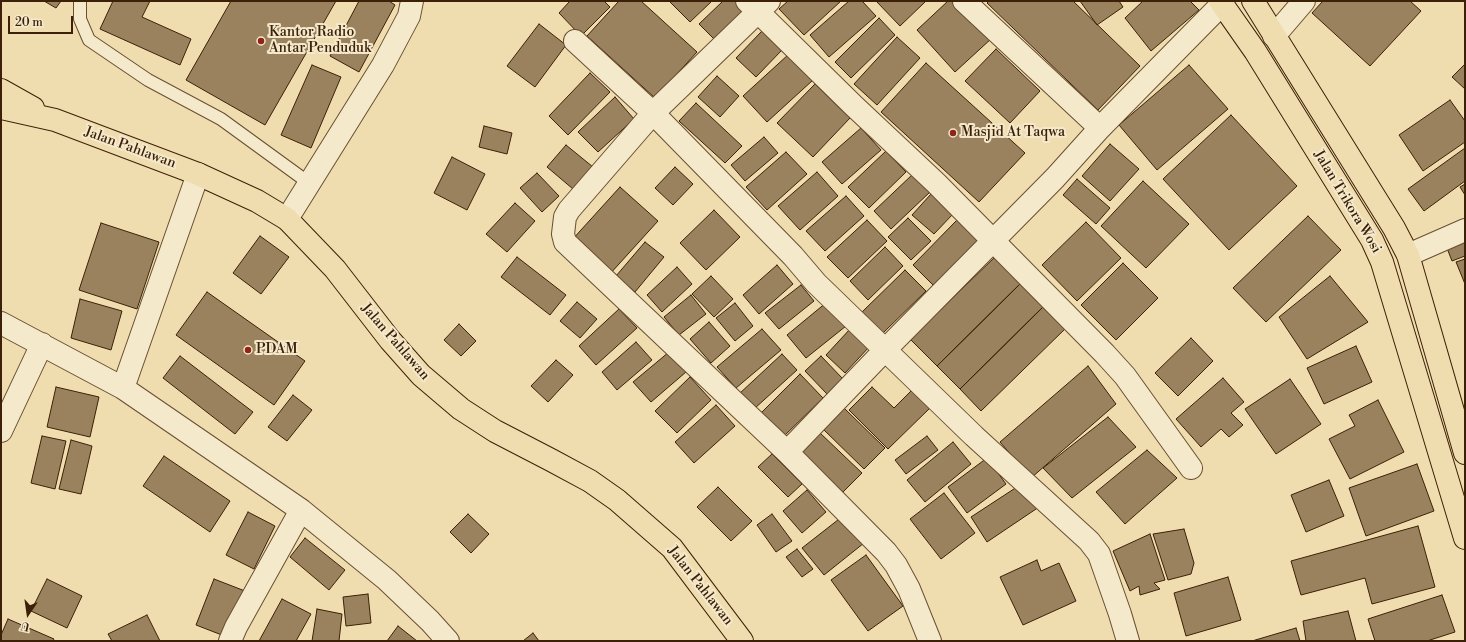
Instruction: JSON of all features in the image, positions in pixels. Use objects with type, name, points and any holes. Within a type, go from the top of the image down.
[{"type":"main road","name":"Jalan Trikora Wosi","points":[[1253,1],[1394,228],[1408,255],[1465,453]]},
{"type":"main road","name":"Jalan Trikora Wosi","points":[[1221,2],[1255,51],[1372,240],[1388,280],[1465,538]]},
{"type":"main road","name":"Jalan Pahlawan","points":[[1,90],[55,120]]},
{"type":"main road","name":"Jalan Pahlawan","points":[[1,108],[55,120],[198,174],[257,201],[287,219],[335,268],[390,340],[421,375],[461,409],[495,431],[590,481],[617,500],[672,548],[742,641]]},
{"type":"main road","points":[[1420,387],[1443,380]]},
{"type":"street","points":[[287,219],[383,65],[410,16],[412,1]]},
{"type":"street","points":[[964,1],[1100,128]]},
{"type":"street","points":[[1274,36],[1304,1]]},
{"type":"street","points":[[787,452],[885,350],[1055,178],[1100,128],[1221,2]]},
{"type":"street","points":[[930,641],[909,589],[896,565],[886,552],[787,452],[565,242],[563,234],[564,217],[569,210],[653,113],[758,5],[854,106],[936,183],[1105,354],[1125,376],[1191,468]]},
{"type":"street","points":[[575,41],[653,113],[793,256],[816,282],[885,350],[974,436],[1089,540],[1099,554],[1128,641]]},
{"type":"street","points":[[123,388],[198,174]]},
{"type":"street","points":[[1408,255],[1465,230]]},
{"type":"street","points":[[1,323],[123,388],[301,510],[388,580],[448,641]]},
{"type":"street","points":[[1,431],[42,344]]},
{"type":"street","points":[[230,641],[236,627],[301,510]]},
{"type":"lane","points":[[80,1],[80,19],[89,40],[148,80],[221,119],[309,183]]},
{"type":"building","points":[[44,1],[61,1],[56,8]]},
{"type":"building","points":[[113,1],[150,1],[142,17],[191,39],[180,65],[100,29]]},
{"type":"building","name":"Kantor Radio Antar Penduduk","points":[[231,1],[336,1],[265,125],[186,80]]},
{"type":"building","name":"Kantor Radio Antar Penduduk","points":[[359,1],[389,1],[395,5],[359,72],[330,56]]},
{"type":"building","points":[[570,1],[604,1],[610,7],[581,36],[559,13]]},
{"type":"building","points":[[619,1],[641,1],[697,52],[655,98],[587,36]]},
{"type":"building","points":[[669,1],[712,1],[690,22]]},
{"type":"building","points":[[723,1],[738,1],[751,14],[719,44],[699,24]]},
{"type":"building","points":[[788,1],[841,1],[804,35],[779,9]]},
{"type":"building","points":[[849,1],[862,1],[876,16],[829,57],[810,35]]},
{"type":"building","points":[[876,1],[924,1],[925,2],[900,26]]},
{"type":"building","points":[[948,1],[958,1],[992,38],[955,72],[917,30]]},
{"type":"building","points":[[989,1],[1073,1],[1140,66],[1098,110],[987,3]]},
{"type":"building","points":[[1080,1],[1119,1],[1123,7],[1097,25]]},
{"type":"building","points":[[1143,1],[1190,1],[1199,10],[1151,51],[1125,18]]},
{"type":"building","points":[[1323,1],[1410,1],[1421,11],[1370,66],[1312,13]]},
{"type":"building","points":[[879,18],[895,35],[851,78],[835,62]]},
{"type":"building","points":[[539,24],[566,45],[535,87],[507,66]]},
{"type":"building","points":[[762,31],[782,50],[756,77],[736,58]]},
{"type":"building","points":[[897,37],[920,58],[877,105],[854,84]]},
{"type":"building","points":[[996,49],[1040,91],[1010,123],[965,81]]},
{"type":"building","points":[[789,54],[813,80],[767,122],[743,96]]},
{"type":"building","name":"Masjid At Taqwa","points":[[926,63],[1025,153],[979,202],[881,112]]},
{"type":"building","points":[[1465,64],[1465,89],[1452,77]]},
{"type":"building","name":"Kantor Radio Antar Penduduk","points":[[312,65],[341,77],[311,148],[281,135]]},
{"type":"building","points":[[1189,65],[1228,109],[1157,170],[1119,125]]},
{"type":"building","points":[[590,73],[610,92],[568,135],[549,116]]},
{"type":"building","points":[[717,76],[739,96],[720,117],[698,97]]},
{"type":"building","points":[[815,84],[850,118],[813,157],[777,123]]},
{"type":"building","points":[[615,97],[634,119],[598,152],[578,132]]},
{"type":"building","points":[[1450,100],[1465,121],[1465,142],[1423,171],[1399,135]]},
{"type":"building","points":[[696,103],[742,146],[725,163],[679,121]]},
{"type":"building","points":[[1231,115],[1297,186],[1229,250],[1163,179]]},
{"type":"building","points":[[484,126],[512,133],[507,154],[479,147]]},
{"type":"building","points":[[861,128],[881,150],[842,184],[822,162]]},
{"type":"building","points":[[764,137],[778,153],[745,181],[731,165]]},
{"type":"building","points":[[1110,144],[1139,169],[1110,201],[1082,176]]},
{"type":"building","points":[[566,145],[593,167],[573,189],[547,167]]},
{"type":"building","points":[[1465,148],[1465,181],[1424,211],[1408,189]]},
{"type":"building","points":[[886,151],[906,172],[869,208],[848,187]]},
{"type":"building","points":[[786,152],[807,174],[767,210],[746,187]]},
{"type":"building","points":[[452,157],[485,174],[467,210],[434,193]]},
{"type":"building","points":[[675,167],[693,184],[673,205],[655,188]]},
{"type":"building","points":[[817,172],[838,196],[800,230],[778,206]]},
{"type":"building","points":[[537,173],[559,196],[542,212],[520,188]]},
{"type":"building","points":[[913,174],[930,192],[891,229],[874,211]]},
{"type":"building","points":[[1077,179],[1110,208],[1096,224],[1063,195]]},
{"type":"building","points":[[1143,181],[1189,224],[1146,268],[1101,226]]},
{"type":"building","points":[[1465,184],[1465,195],[1460,187]]},
{"type":"building","points":[[620,187],[658,221],[609,275],[571,241]]},
{"type":"building","points":[[931,194],[953,214],[934,234],[912,215]]},
{"type":"building","points":[[846,196],[864,216],[825,251],[806,231]]},
{"type":"building","points":[[515,203],[535,221],[507,252],[486,234]]},
{"type":"building","points":[[714,210],[740,237],[706,270],[680,243]]},
{"type":"building","points":[[1308,216],[1341,250],[1266,322],[1233,288]]},
{"type":"building","points":[[908,218],[931,241],[911,260],[888,237]]},
{"type":"building","points":[[867,220],[887,241],[848,278],[827,257]]},
{"type":"building","points":[[957,220],[979,242],[935,287],[913,265]]},
{"type":"building","points":[[1086,222],[1121,258],[1077,301],[1042,265]]},
{"type":"building","points":[[101,223],[159,242],[137,309],[79,290]]},
{"type":"building","points":[[1465,235],[1465,256],[1452,261],[1445,243]]},
{"type":"building","points":[[260,236],[289,257],[261,294],[233,273]]},
{"type":"building","points":[[645,242],[664,257],[635,292],[616,276]]},
{"type":"building","points":[[885,247],[903,266],[868,300],[850,281]]},
{"type":"building","points":[[996,256],[1022,282],[937,366],[910,339]]},
{"type":"building","points":[[517,257],[566,295],[550,315],[501,277]]},
{"type":"building","points":[[1465,259],[1465,284],[1456,262]]},
{"type":"building","points":[[1123,263],[1158,298],[1116,340],[1081,305]]},
{"type":"building","points":[[777,265],[793,284],[759,314],[743,295]]},
{"type":"building","points":[[677,267],[692,284],[662,312],[647,295]]},
{"type":"building","points":[[905,270],[926,291],[883,333],[862,312]]},
{"type":"building","points":[[711,276],[733,299],[714,317],[692,294]]},
{"type":"building","points":[[1330,276],[1368,322],[1307,359],[1279,317]]},
{"type":"building","points":[[1022,282],[1045,305],[960,389],[937,366]]},
{"type":"building","points":[[801,285],[814,301],[779,329],[765,313]]},
{"type":"building","points":[[207,292],[305,361],[274,405],[176,335]]},
{"type":"building","points":[[691,295],[706,314],[679,335],[664,317]]},
{"type":"building","points":[[80,299],[122,311],[111,350],[71,338]]},
{"type":"building","points":[[577,302],[597,319],[580,338],[560,321]]},
{"type":"building","points":[[827,302],[846,326],[806,358],[787,335]]},
{"type":"building","points":[[735,303],[753,326],[735,341],[716,318]]},
{"type":"building","points":[[1045,305],[1067,327],[981,411],[960,389]]},
{"type":"building","points":[[619,309],[637,328],[596,365],[579,346]]},
{"type":"building","points":[[709,322],[730,346],[711,363],[690,339]]},
{"type":"building","points":[[459,324],[476,341],[461,356],[444,340]]},
{"type":"building","points":[[851,328],[870,346],[845,373],[826,355]]},
{"type":"building","points":[[762,329],[781,350],[736,388],[717,367]]},
{"type":"building","points":[[1191,338],[1213,361],[1178,396],[1155,373]]},
{"type":"building","points":[[636,342],[652,360],[617,390],[602,372]]},
{"type":"building","points":[[1356,346],[1372,382],[1324,404],[1307,368]]},
{"type":"building","points":[[669,352],[686,372],[651,402],[633,382]]},
{"type":"building","points":[[782,354],[797,370],[754,409],[739,394]]},
{"type":"building","points":[[180,356],[253,412],[235,434],[163,378]]},
{"type":"building","points":[[821,356],[843,379],[827,394],[805,371]]},
{"type":"building","points":[[556,360],[573,375],[548,402],[531,386]]},
{"type":"building","points":[[1088,366],[1116,404],[1031,478],[1000,442]]},
{"type":"building","points":[[800,374],[823,398],[781,439],[758,416]]},
{"type":"building","points":[[690,377],[711,400],[677,433],[655,411]]},
{"type":"building","points":[[1223,378],[1244,402],[1231,413],[1243,425],[1229,437],[1221,429],[1201,447],[1176,419]]},
{"type":"building","points":[[1290,379],[1321,424],[1276,454],[1245,409]]},
{"type":"building","points":[[56,387],[99,397],[90,437],[47,427]]},
{"type":"building","points":[[872,387],[894,408],[913,389],[931,407],[888,449],[849,410]]},
{"type":"building","points":[[293,395],[312,410],[287,441],[268,427]]},
{"type":"building","points":[[1378,400],[1404,452],[1350,479],[1329,439],[1355,426],[1349,415]]},
{"type":"building","points":[[716,405],[735,426],[694,463],[675,442]]},
{"type":"building","points":[[844,408],[885,448],[864,469],[823,429]]},
{"type":"building","points":[[1108,417],[1136,447],[1072,498],[1043,468]]},
{"type":"building","points":[[819,432],[862,473],[841,494],[799,454]]},
{"type":"building","points":[[42,436],[66,441],[55,489],[31,483]]},
{"type":"building","points":[[927,436],[938,450],[906,474],[895,460]]},
{"type":"building","points":[[71,440],[92,446],[81,494],[59,489]]},
{"type":"building","points":[[953,442],[971,464],[925,502],[907,480]]},
{"type":"building","points":[[1147,450],[1177,478],[1125,524],[1096,492]]},
{"type":"building","points":[[772,454],[802,484],[788,497],[758,467]]},
{"type":"building","points":[[164,456],[230,501],[210,532],[143,486]]},
{"type":"building","points":[[987,458],[1006,484],[967,513],[948,487]]},
{"type":"building","points":[[1417,464],[1434,511],[1366,536],[1349,488]]},
{"type":"building","points":[[1329,480],[1344,516],[1306,532],[1291,495]]},
{"type":"building","points":[[1023,483],[1039,507],[987,542],[971,517]]},
{"type":"building","points":[[718,487],[752,521],[731,541],[697,507]]},
{"type":"building","points":[[807,490],[826,512],[802,533],[783,511]]},
{"type":"building","points":[[944,493],[975,533],[941,559],[910,519]]},
{"type":"building","points":[[248,512],[275,526],[254,569],[226,555]]},
{"type":"building","points":[[468,514],[489,534],[471,553],[450,532]]},
{"type":"building","points":[[772,514],[792,541],[776,552],[757,525]]},
{"type":"building","points":[[843,516],[864,543],[824,575],[802,548]]},
{"type":"building","points":[[1418,526],[1435,587],[1372,604],[1365,578],[1301,595],[1291,561]]},
{"type":"building","points":[[1184,529],[1194,563],[1191,574],[1168,580],[1153,534]]},
{"type":"building","points":[[1150,534],[1165,580],[1154,583],[1160,589],[1140,595],[1139,586],[1130,591],[1113,551]]},
{"type":"building","points":[[305,538],[345,570],[329,590],[290,557]]},
{"type":"building","points":[[797,549],[813,569],[802,577],[786,557]]},
{"type":"building","points":[[866,555],[903,606],[868,631],[831,580]]},
{"type":"building","points":[[1037,560],[1041,571],[1059,563],[1076,601],[1023,625],[1000,577]]},
{"type":"building","points":[[1228,577],[1241,620],[1186,636],[1174,593]]},
{"type":"building","points":[[47,579],[82,596],[67,628],[31,611]]},
{"type":"building","points":[[214,579],[245,591],[227,637],[196,625]]},
{"type":"building","points":[[368,594],[371,623],[346,626],[343,597]]},
{"type":"building","points":[[1442,595],[1455,632],[1427,641],[1375,641],[1368,619]]},
{"type":"building","points":[[282,599],[311,614],[296,641],[259,641]]},
{"type":"building","points":[[317,609],[342,614],[339,641],[312,641]]},
{"type":"building","points":[[1348,611],[1356,641],[1306,641],[1303,621]]},
{"type":"building","points":[[147,615],[160,641],[112,641],[108,634]]},
{"type":"building","points":[[8,619],[54,639],[53,641],[1,641],[1,635]]},
{"type":"building","points":[[398,626],[417,641],[387,641]]},
{"type":"building","points":[[1296,628],[1300,641],[1252,641]]},
{"type":"building","points":[[533,633],[539,641],[523,641]]},
{"type":"place","name":"Kantor Radio Antar Penduduk","points":[[261,41]]},
{"type":"place","name":"Masjid At Taqwa","points":[[953,133]]},
{"type":"place","name":"PDAM","points":[[248,350]]}]
